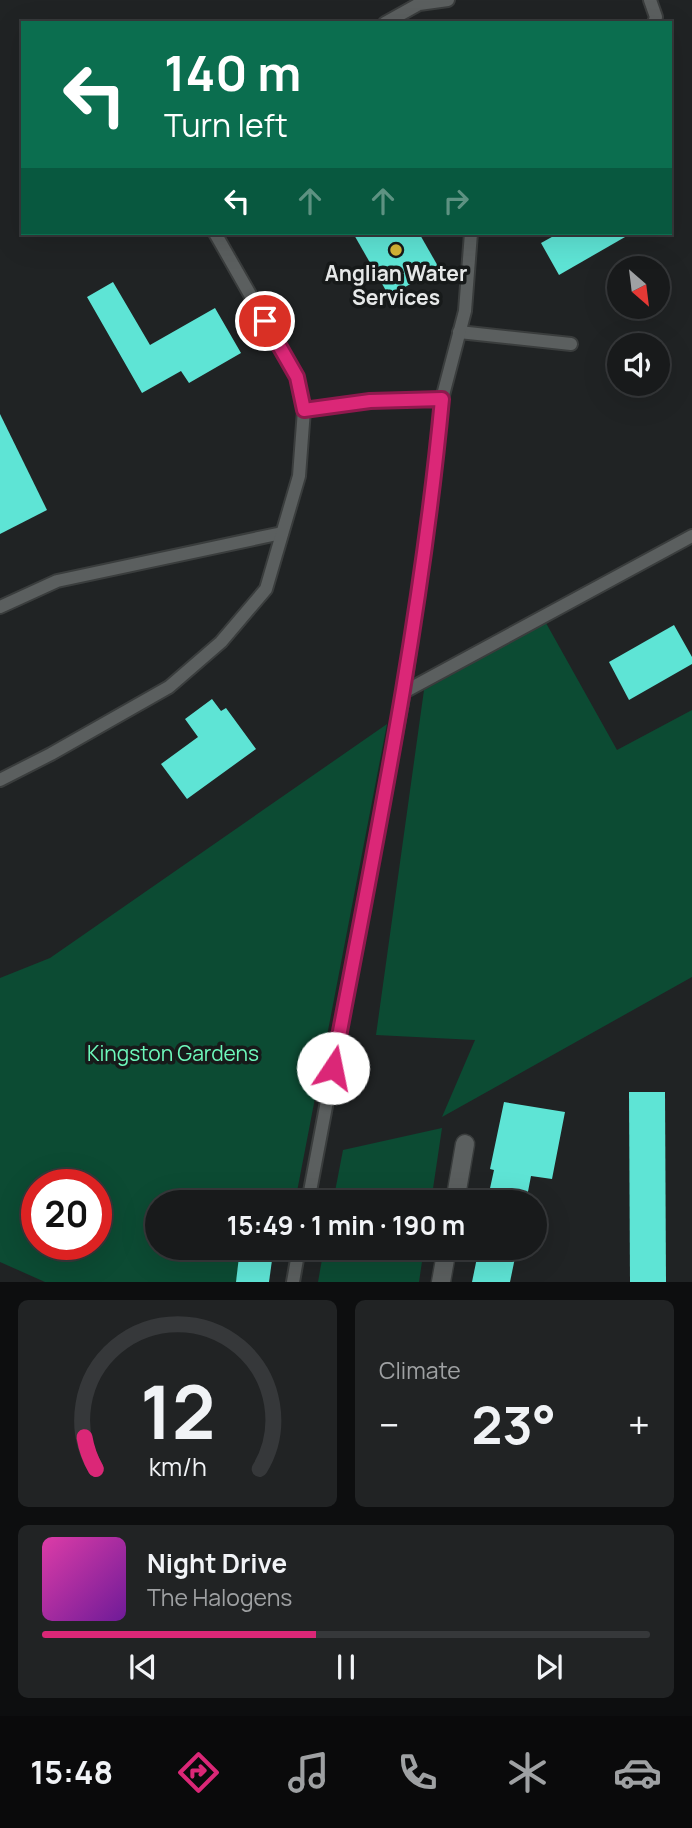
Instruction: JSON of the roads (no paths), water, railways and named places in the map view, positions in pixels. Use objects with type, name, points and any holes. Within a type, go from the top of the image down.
[{"type":"street","points":[[457,1190],[465,1144]]},
{"type":"street","points":[[440,1282],[445,1260]]},
{"type":"lane","points":[[389,21],[419,4],[448,0]]},
{"type":"lane","points":[[650,0],[656,17],[655,21]]},
{"type":"lane","points":[[0,764],[3,779],[169,687],[221,642],[266,589],[299,475],[304,410],[297,377],[216,235]]},
{"type":"lane","points":[[309,1190],[404,692],[433,487],[442,399],[465,311],[471,235]]},
{"type":"lane","points":[[459,332],[571,344]]},
{"type":"lane","points":[[304,410],[370,401],[442,399]]},
{"type":"lane","points":[[0,607],[57,581],[282,533]]},
{"type":"lane","points":[[404,692],[692,536]]},
{"type":"lane","points":[[292,1282],[297,1260]]},
{"type":"place","name":"Anglian Water Services","points":[[396,250]]},
{"type":"park label","name":"Kingston Gardens","points":[[173,1054]]}]
